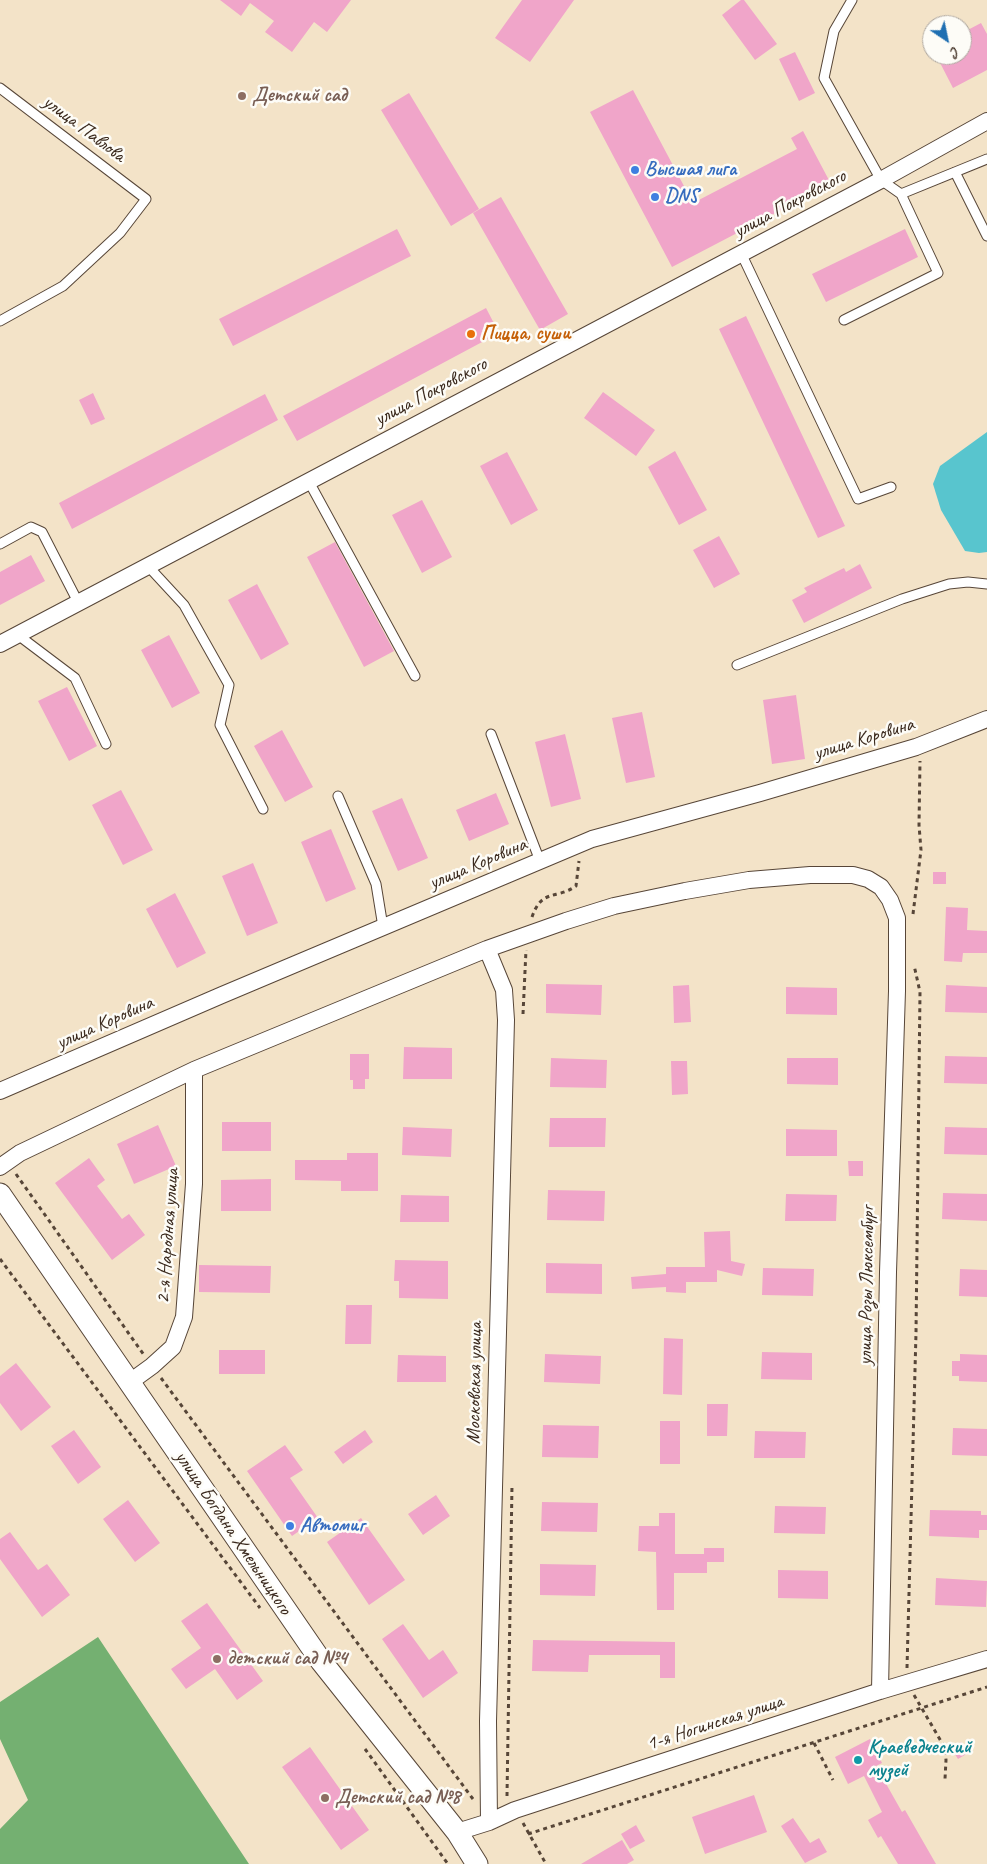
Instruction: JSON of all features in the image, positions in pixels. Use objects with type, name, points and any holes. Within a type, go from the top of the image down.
[{"type":"street","name":"улица Покровского","points":[[0,644],[308,480],[881,180],[987,121]]},
{"type":"street","name":"улица Коровина","points":[[0,1092],[592,839],[760,793],[920,745],[987,719]]},
{"type":"street","name":"улица Розы Люксембург","points":[[526,936],[614,906],[686,890],[749,880],[853,875],[868,879],[881,887],[890,900],[897,918],[897,971],[888,1265],[880,1691]]},
{"type":"street","points":[[4,1164],[20,1153],[194,1070],[486,949],[526,936]]},
{"type":"street","name":"Московская улица","points":[[486,949],[504,990],[506,1020],[488,1721],[489,1822]]},
{"type":"street","name":"2-я Народная улица","points":[[130,1382],[173,1347],[184,1317],[194,1184],[194,1070]]},
{"type":"street","name":"улица Богдана Хмельницкого","points":[[1,1197],[321,1661],[457,1832],[477,1864]]},
{"type":"street","name":"1-я Ногинская улица","points":[[457,1832],[489,1822],[516,1810],[880,1691],[987,1659]]},
{"type":"lane","points":[[844,320],[938,273],[901,194],[881,180],[824,78],[834,31],[852,0]]},
{"type":"lane","name":"улица Павлова","points":[[0,88],[146,198],[120,234],[64,286],[0,321]]},
{"type":"lane","points":[[901,194],[987,159]]},
{"type":"lane","points":[[955,172],[987,236]]},
{"type":"lane","points":[[741,253],[858,499],[891,488]]},
{"type":"lane","points":[[308,480],[415,676]]},
{"type":"lane","points":[[0,544],[32,527],[42,532],[78,602]]},
{"type":"lane","points":[[147,565],[184,605],[229,685],[220,725],[263,809]]},
{"type":"lane","points":[[737,664],[902,599],[949,584],[968,582],[987,584]]},
{"type":"lane","points":[[18,635],[75,678],[106,744]]},
{"type":"lane","points":[[491,734],[540,861]]},
{"type":"lane","points":[[338,796],[376,884],[383,927]]},
{"type":"path","points":[[912,921],[921,850],[919,825],[920,745]]},
{"type":"path","points":[[523,1016],[526,936],[537,904],[544,897],[570,890],[576,886],[581,844]]},
{"type":"path","points":[[914,963],[920,992],[916,1333],[906,1663],[908,1683],[920,1708],[945,1748],[945,1779]]},
{"type":"path","points":[[4,1164],[489,1822]]},
{"type":"path","points":[[0,1260],[263,1611]]},
{"type":"path","points":[[512,1477],[507,1796],[546,1864]]},
{"type":"path","points":[[528,1834],[987,1687]]},
{"type":"path","points":[[814,1743],[833,1780]]},
{"type":"path","points":[[364,1747],[448,1864]]},
{"type":"green space","points":[[98,1637],[249,1864],[0,1864],[0,1829],[28,1800],[0,1739],[0,1702]]},
{"type":"water","points":[[987,432],[987,552],[979,553],[965,551],[941,510],[933,484],[940,466]]},
{"type":"building","points":[[220,0],[351,0],[327,32],[314,22],[292,52],[265,32],[274,21],[250,3],[241,16]]},
{"type":"building","points":[[522,0],[574,0],[530,62],[495,38]]},
{"type":"building","points":[[741,0],[744,0],[777,44],[755,60],[722,15]]},
{"type":"building","points":[[981,23],[987,34],[987,70],[953,88],[941,65],[972,65],[972,28]]},
{"type":"building","points":[[795,52],[815,93],[799,101],[779,59]]},
{"type":"building","points":[[633,90],[693,203],[797,149],[791,138],[803,131],[831,184],[672,267],[590,112]]},
{"type":"building","points":[[409,93],[479,209],[451,226],[381,110]]},
{"type":"building","points":[[501,197],[568,314],[540,330],[473,213]]},
{"type":"building","points":[[397,229],[411,256],[233,346],[219,319]]},
{"type":"building","points":[[905,229],[918,257],[826,302],[812,274]]},
{"type":"building","points":[[486,308],[499,333],[297,441],[283,416]]},
{"type":"building","points":[[746,316],[845,526],[818,538],[719,329]]},
{"type":"building","points":[[603,392],[655,430],[636,456],[584,418]]},
{"type":"building","points":[[93,393],[105,419],[91,425],[79,400]]},
{"type":"building","points":[[265,394],[278,420],[72,529],[59,503]]},
{"type":"building","points":[[675,451],[707,510],[679,525],[648,467]]},
{"type":"building","points":[[507,452],[538,510],[511,525],[480,466]]},
{"type":"building","points":[[422,500],[452,557],[422,573],[392,515]]},
{"type":"building","points":[[719,536],[740,574],[714,588],[693,550]]},
{"type":"building","points":[[335,542],[394,651],[364,667],[307,557]]},
{"type":"building","points":[[31,555],[45,581],[0,605],[0,572]]},
{"type":"building","points":[[860,564],[872,588],[804,623],[792,600],[807,592],[804,588],[844,568],[846,572]]},
{"type":"building","points":[[257,584],[289,644],[261,660],[228,600]]},
{"type":"building","points":[[169,635],[200,693],[172,708],[141,650]]},
{"type":"building","points":[[67,687],[97,746],[69,761],[38,701]]},
{"type":"building","points":[[796,695],[805,759],[772,764],[763,700]]},
{"type":"building","points":[[642,712],[655,777],[626,783],[612,718]]},
{"type":"building","points":[[282,730],[313,787],[285,802],[254,746]]},
{"type":"building","points":[[565,734],[581,799],[551,807],[535,742]]},
{"type":"building","points":[[121,790],[153,850],[123,865],[92,805]]},
{"type":"building","points":[[496,793],[509,824],[469,841],[456,810]]},
{"type":"building","points":[[402,798],[428,858],[398,871],[372,811]]},
{"type":"building","points":[[331,829],[356,889],[326,902],[301,842]]},
{"type":"building","points":[[253,863],[278,923],[247,936],[222,876]]},
{"type":"building","points":[[933,872],[946,872],[946,884],[933,884]]},
{"type":"building","points":[[175,893],[206,953],[177,968],[146,909]]},
{"type":"building","points":[[946,907],[968,908],[967,930],[987,931],[987,953],[963,953],[962,962],[944,961]]},
{"type":"building","points":[[546,984],[602,985],[601,1015],[546,1013]]},
{"type":"building","points":[[689,985],[691,1022],[674,1023],[673,986]]},
{"type":"building","points":[[946,985],[987,987],[987,1013],[945,1012]]},
{"type":"building","points":[[786,987],[837,988],[837,1015],[786,1014]]},
{"type":"building","points":[[404,1047],[452,1048],[452,1079],[403,1079]]},
{"type":"building","points":[[350,1054],[369,1054],[369,1079],[365,1079],[365,1089],[353,1089],[353,1080],[350,1080]]},
{"type":"building","points":[[945,1056],[987,1057],[987,1084],[944,1083]]},
{"type":"building","points":[[551,1058],[607,1060],[606,1088],[550,1087]]},
{"type":"building","points":[[787,1058],[838,1058],[838,1085],[787,1084]]},
{"type":"building","points":[[671,1061],[687,1061],[688,1094],[672,1095]]},
{"type":"building","points":[[550,1118],[606,1118],[605,1147],[549,1147]]},
{"type":"building","points":[[222,1122],[271,1122],[271,1151],[222,1151]]},
{"type":"building","points":[[158,1125],[176,1166],[134,1184],[117,1144]]},
{"type":"building","points":[[403,1127],[452,1129],[451,1157],[402,1155]]},
{"type":"building","points":[[945,1127],[987,1128],[987,1155],[944,1154]]},
{"type":"building","points":[[786,1129],[837,1130],[837,1156],[786,1156]]},
{"type":"building","points":[[347,1153],[378,1153],[378,1191],[341,1191],[341,1181],[295,1180],[295,1160],[347,1160]]},
{"type":"building","points":[[89,1158],[105,1180],[97,1186],[122,1219],[129,1214],[145,1235],[112,1260],[55,1183]]},
{"type":"building","points":[[848,1161],[863,1161],[863,1176],[849,1176]]},
{"type":"building","points":[[271,1179],[271,1211],[221,1211],[221,1180]]},
{"type":"building","points":[[548,1190],[605,1191],[604,1221],[547,1220]]},
{"type":"building","points":[[943,1193],[987,1194],[987,1221],[942,1219]]},
{"type":"building","points":[[786,1194],[837,1195],[836,1221],[785,1221]]},
{"type":"building","points":[[401,1195],[449,1196],[449,1222],[400,1222]]},
{"type":"building","points":[[730,1231],[731,1261],[745,1264],[742,1276],[717,1270],[717,1282],[686,1282],[686,1293],[666,1292],[666,1287],[632,1289],[631,1277],[666,1274],[666,1267],[705,1267],[704,1232]]},
{"type":"building","points":[[395,1260],[448,1261],[448,1299],[399,1298],[399,1281],[394,1281]]},
{"type":"building","points":[[546,1263],[602,1264],[602,1294],[546,1293]]},
{"type":"building","points":[[199,1265],[271,1266],[270,1293],[199,1292]]},
{"type":"building","points":[[763,1268],[814,1269],[813,1296],[762,1295]]},
{"type":"building","points":[[960,1269],[987,1270],[987,1297],[959,1296]]},
{"type":"building","points":[[346,1305],[372,1305],[371,1344],[345,1344]]},
{"type":"building","points":[[664,1338],[683,1339],[682,1395],[663,1394]]},
{"type":"building","points":[[219,1350],[265,1350],[265,1374],[219,1374]]},
{"type":"building","points":[[762,1352],[812,1353],[812,1380],[761,1379]]},
{"type":"building","points":[[545,1354],[601,1356],[600,1384],[544,1382]]},
{"type":"building","points":[[960,1354],[987,1355],[987,1382],[959,1381],[959,1376],[952,1376],[952,1361],[960,1361]]},
{"type":"building","points":[[398,1355],[446,1356],[446,1382],[397,1382]]},
{"type":"building","points":[[16,1363],[51,1407],[21,1431],[0,1403],[0,1376]]},
{"type":"building","points":[[707,1404],[728,1404],[727,1436],[707,1436]]},
{"type":"building","points":[[660,1421],[680,1421],[680,1464],[660,1464]]},
{"type":"building","points":[[543,1425],[599,1426],[598,1458],[542,1457]]},
{"type":"building","points":[[953,1428],[987,1429],[987,1456],[952,1455]]},
{"type":"building","points":[[74,1430],[101,1467],[78,1484],[51,1446]]},
{"type":"building","points":[[365,1430],[373,1442],[343,1464],[334,1452]]},
{"type":"building","points":[[755,1431],[806,1432],[805,1458],[754,1458]]},
{"type":"building","points":[[285,1445],[303,1470],[290,1478],[318,1518],[292,1536],[247,1471]]},
{"type":"building","points":[[436,1495],[450,1516],[423,1535],[408,1514]]},
{"type":"building","points":[[128,1500],[160,1543],[135,1562],[103,1519]]},
{"type":"building","points":[[542,1502],[598,1503],[597,1532],[541,1531]]},
{"type":"building","points":[[775,1506],[826,1507],[825,1534],[774,1533]]},
{"type":"building","points":[[930,1510],[981,1511],[981,1515],[987,1515],[987,1530],[979,1530],[979,1538],[929,1536]]},
{"type":"building","points":[[659,1513],[675,1513],[675,1554],[704,1554],[704,1548],[724,1548],[724,1562],[707,1562],[707,1573],[674,1573],[674,1610],[657,1610],[656,1552],[638,1551],[639,1526],[659,1526]]},
{"type":"building","points":[[361,1518],[405,1580],[369,1605],[327,1542]]},
{"type":"building","points":[[10,1532],[38,1570],[47,1564],[70,1595],[42,1617],[0,1559],[0,1539]]},
{"type":"building","points":[[540,1564],[596,1565],[595,1596],[540,1595]]},
{"type":"building","points":[[778,1570],[828,1571],[828,1599],[778,1598]]},
{"type":"building","points":[[936,1578],[987,1581],[986,1607],[935,1605]]},
{"type":"building","name":"детский сад №4","points":[[207,1603],[263,1681],[237,1700],[215,1669],[186,1689],[171,1669],[201,1648],[181,1621]]},
{"type":"building","points":[[403,1624],[429,1660],[443,1650],[458,1673],[423,1698],[382,1639]]},
{"type":"building","points":[[533,1640],[675,1642],[675,1678],[660,1678],[660,1655],[589,1655],[588,1672],[532,1671]]},
{"type":"building","points":[[870,1739],[882,1763],[876,1766],[902,1812],[905,1810],[936,1864],[898,1864],[881,1836],[878,1838],[868,1820],[882,1812],[864,1776],[848,1784],[835,1757]]},
{"type":"building","points":[[961,1742],[968,1753],[958,1759],[951,1748]]},
{"type":"building","name":"Детский сад №8","points":[[310,1747],[369,1830],[341,1850],[282,1767]]},
{"type":"building","points":[[754,1795],[767,1832],[705,1854],[692,1817]]},
{"type":"building","points":[[793,1818],[810,1843],[819,1838],[827,1852],[805,1863],[781,1826]]},
{"type":"building","points":[[636,1825],[645,1841],[630,1849],[621,1834]]},
{"type":"building","points":[[622,1840],[634,1860],[627,1864],[581,1864]]},
{"type":"place","name":"Детский сад","points":[[242,96]]},
{"type":"place","name":"Высшая лига","points":[[635,170]]},
{"type":"place","name":"DNS","points":[[655,197]]},
{"type":"place","name":"Пицца, суши","points":[[471,334]]},
{"type":"place","name":"Автомиг","points":[[290,1526]]},
{"type":"place","name":"детский сад №4","points":[[217,1659]]},
{"type":"place","name":"Краеведческий музей","points":[[858,1760]]},
{"type":"place","name":"Детский сад №8","points":[[325,1798]]}]
